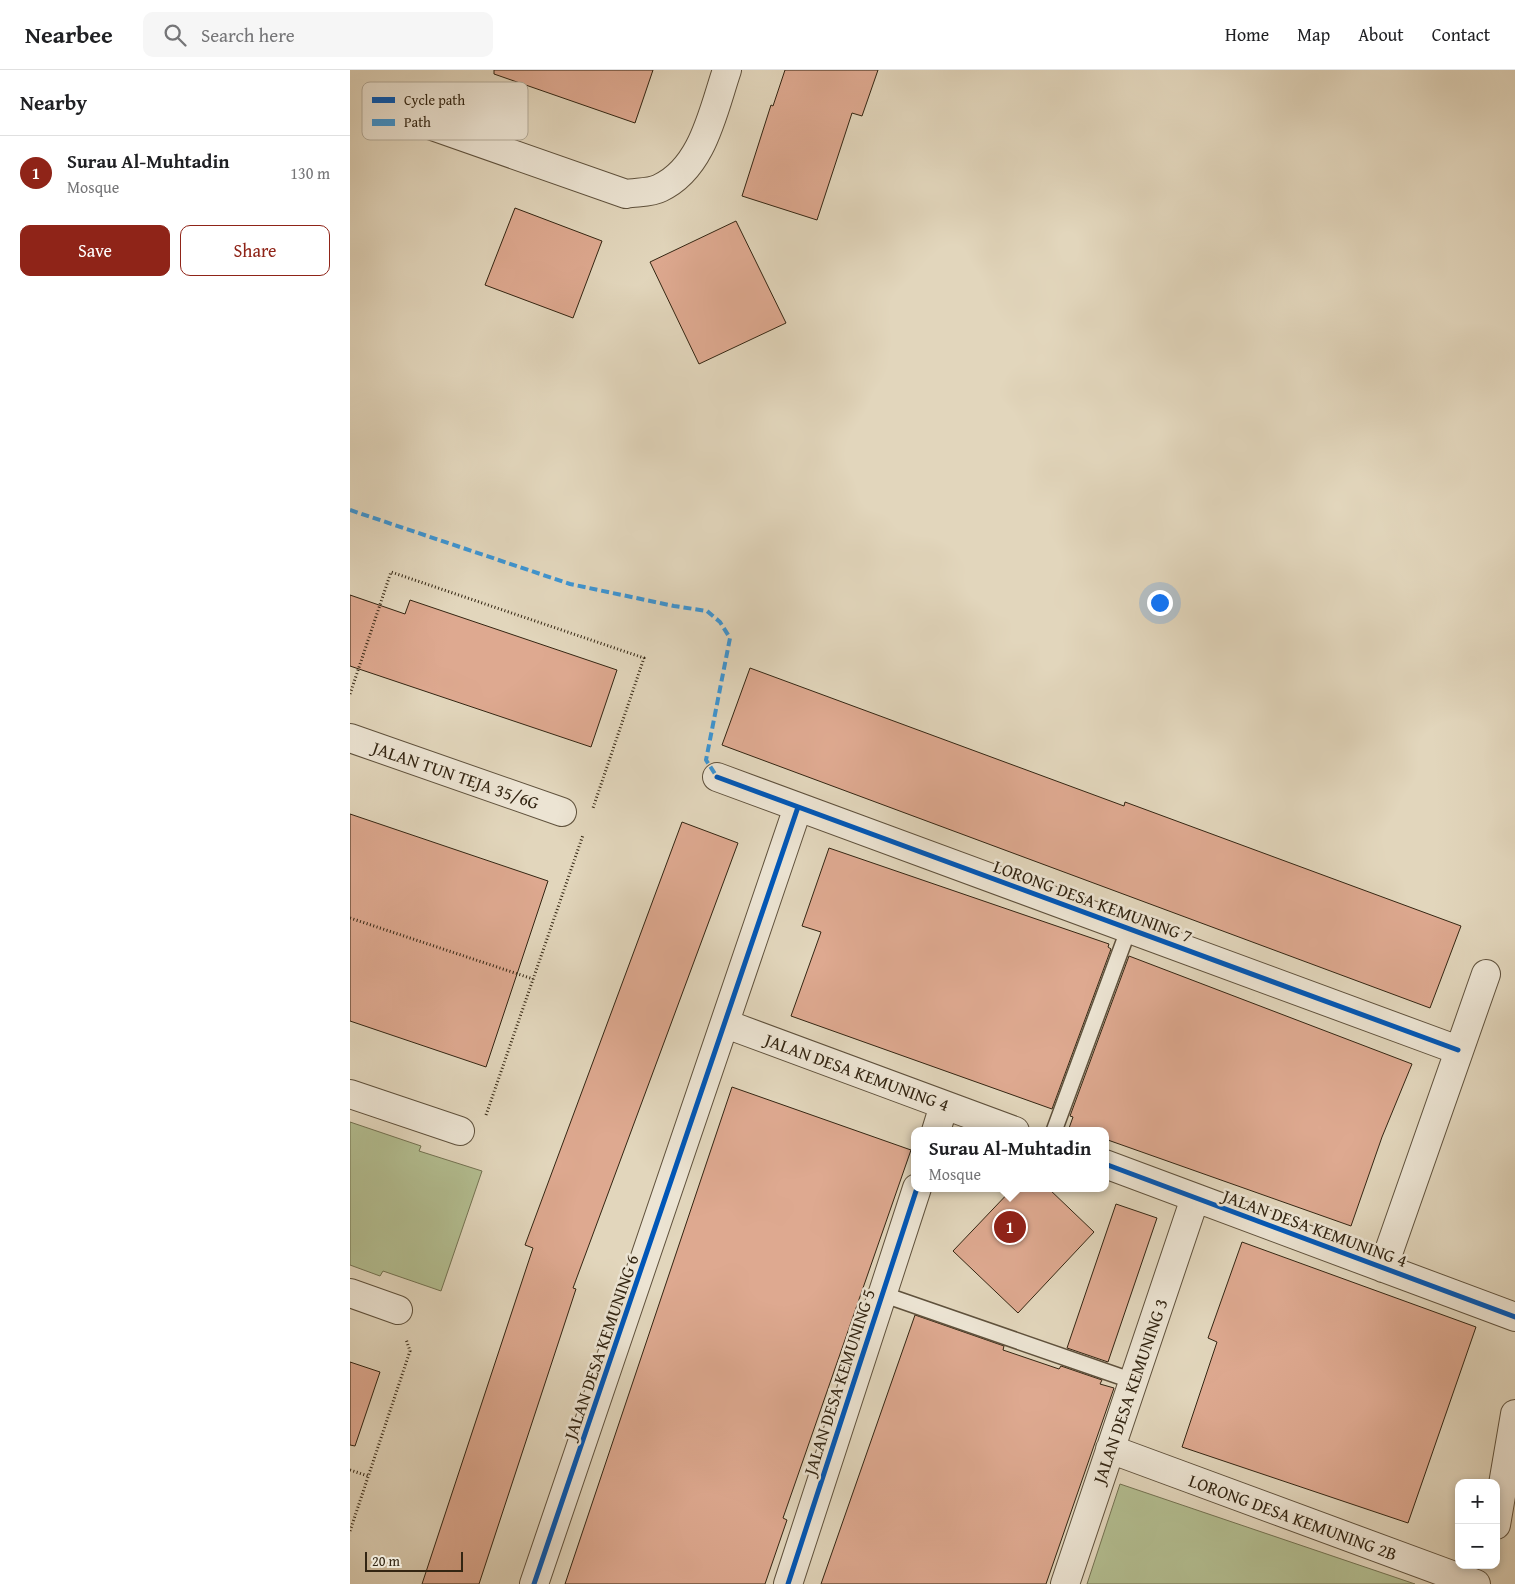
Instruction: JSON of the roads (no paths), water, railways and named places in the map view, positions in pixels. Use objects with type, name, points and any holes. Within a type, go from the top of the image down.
[{"type":"street","points":[[472,140],[626,194],[660,189],[686,170],[702,144],[727,70]]},
{"type":"street","name":"JALAN TUN TEJA 35/6G","points":[[350,738],[562,812]]},
{"type":"street","name":"LORONG DESA KEMUNING 7","points":[[717,777],[1458,1050]]},
{"type":"street","name":"JALAN DESA KEMUNING 6","points":[[534,1584],[726,1024],[798,807]]},
{"type":"street","points":[[1384,1268],[1458,1050],[1486,974]]},
{"type":"street","name":"JALAN DESA KEMUNING 4","points":[[726,1024],[1004,1127]]},
{"type":"street","points":[[350,1094],[460,1131]]},
{"type":"street","points":[[937,1127],[944,1104]]},
{"type":"street","name":"JALAN DESA KEMUNING 4","points":[[1109,1166],[1515,1317]]},
{"type":"street","name":"JALAN DESA KEMUNING 5","points":[[788,1584],[916,1192]]},
{"type":"street","name":"JALAN DESA KEMUNING 3","points":[[1065,1584],[1195,1198]]},
{"type":"street","points":[[350,1293],[398,1310]]},
{"type":"street","points":[[1496,1524],[1515,1414]]},
{"type":"street","name":"LORONG DESA KEMUNING 2B","points":[[1110,1449],[1476,1584]]},
{"type":"street","points":[[1486,1584],[1488,1569]]},
{"type":"lane","points":[[1055,1127],[1129,928]]},
{"type":"lane","points":[[882,1294],[1133,1381]]},
{"type":"place","name":"Surau Al-Muhtadin","points":[[1010,1227]]}]
